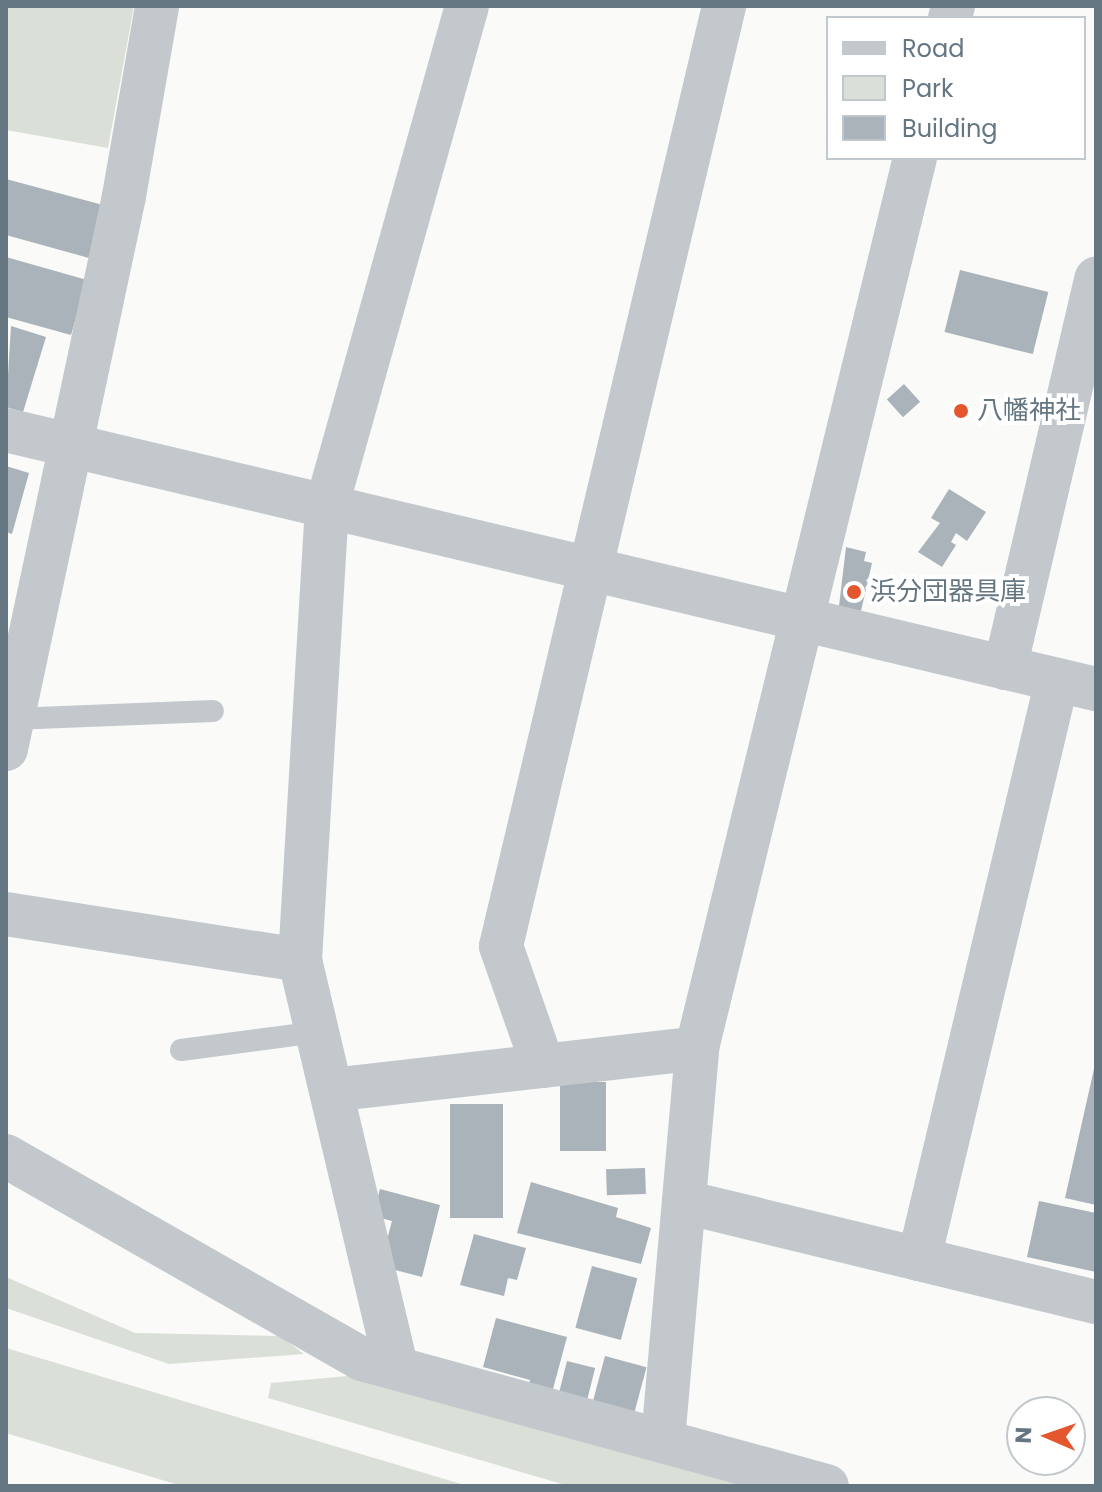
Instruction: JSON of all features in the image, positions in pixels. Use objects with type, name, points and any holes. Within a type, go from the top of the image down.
[{"type":"street","points":[[9,734],[124,196],[157,6]]},
{"type":"street","points":[[396,1367],[300,960],[327,505],[467,6]]},
{"type":"street","points":[[543,1066],[501,946],[724,6]]},
{"type":"street","points":[[663,1440],[697,1048],[915,160]]},
{"type":"street","points":[[1005,668],[1096,279]]},
{"type":"street","points":[[6,430],[1077,685],[919,1259]]},
{"type":"street","points":[[6,914],[300,960]]},
{"type":"street","points":[[331,1090],[697,1048]]},
{"type":"street","points":[[6,1156],[362,1359],[827,1486]]},
{"type":"street","points":[[685,1202],[1096,1302]]},
{"type":"lane","points":[[9,734],[213,711]]},
{"type":"lane","points":[[181,1050],[317,1032]]},
{"type":"green space","points":[[6,6],[134,6],[108,148],[6,130]]},
{"type":"green space","points":[[6,1277],[135,1333],[280,1336],[304,1354],[169,1364],[6,1308]]},
{"type":"green space","points":[[6,1348],[468,1486],[182,1486],[6,1433]]},
{"type":"green space","points":[[348,1376],[744,1486],[569,1486],[268,1398],[271,1383]]},
{"type":"building","points":[[6,179],[103,205],[89,258],[6,235]]},
{"type":"building","points":[[6,257],[87,280],[71,335],[6,317]]},
{"type":"building","points":[[960,270],[1048,292],[1033,354],[945,332]]},
{"type":"building","points":[[11,326],[46,337],[23,412],[6,407]]},
{"type":"building","points":[[904,384],[920,402],[903,417],[887,399]]},
{"type":"building","points":[[6,466],[29,473],[12,534],[6,532]]},
{"type":"building","points":[[949,489],[986,512],[967,541],[956,533],[951,542],[956,545],[942,567],[918,552],[940,523],[931,518]]},
{"type":"building","name":"浜分団器具庫","points":[[846,547],[866,552],[864,561],[872,563],[861,611],[839,606]]},
{"type":"building","points":[[1096,1060],[1096,1205],[1065,1198]]},
{"type":"building","points":[[560,1082],[606,1082],[606,1151],[560,1151]]},
{"type":"building","points":[[450,1104],[503,1104],[503,1218],[450,1218]]},
{"type":"building","points":[[645,1168],[646,1194],[607,1195],[606,1169]]},
{"type":"building","points":[[531,1182],[618,1208],[616,1217],[651,1228],[641,1264],[517,1233]]},
{"type":"building","points":[[380,1189],[440,1205],[422,1277],[380,1266],[392,1221],[373,1216]]},
{"type":"building","points":[[1039,1201],[1096,1213],[1096,1272],[1027,1257]]},
{"type":"building","points":[[474,1234],[526,1248],[517,1280],[508,1278],[504,1296],[460,1285]]},
{"type":"building","points":[[592,1266],[637,1278],[621,1340],[575,1328]]},
{"type":"building","points":[[496,1318],[567,1337],[550,1400],[527,1393],[530,1380],[483,1367]]},
{"type":"building","points":[[605,1356],[647,1367],[633,1419],[591,1408]]},
{"type":"building","points":[[567,1361],[595,1368],[585,1407],[557,1400]]},
{"type":"place","name":"八幡神社","points":[[961,411]]},
{"type":"place","name":"浜分団器具庫","points":[[854,592]]}]
